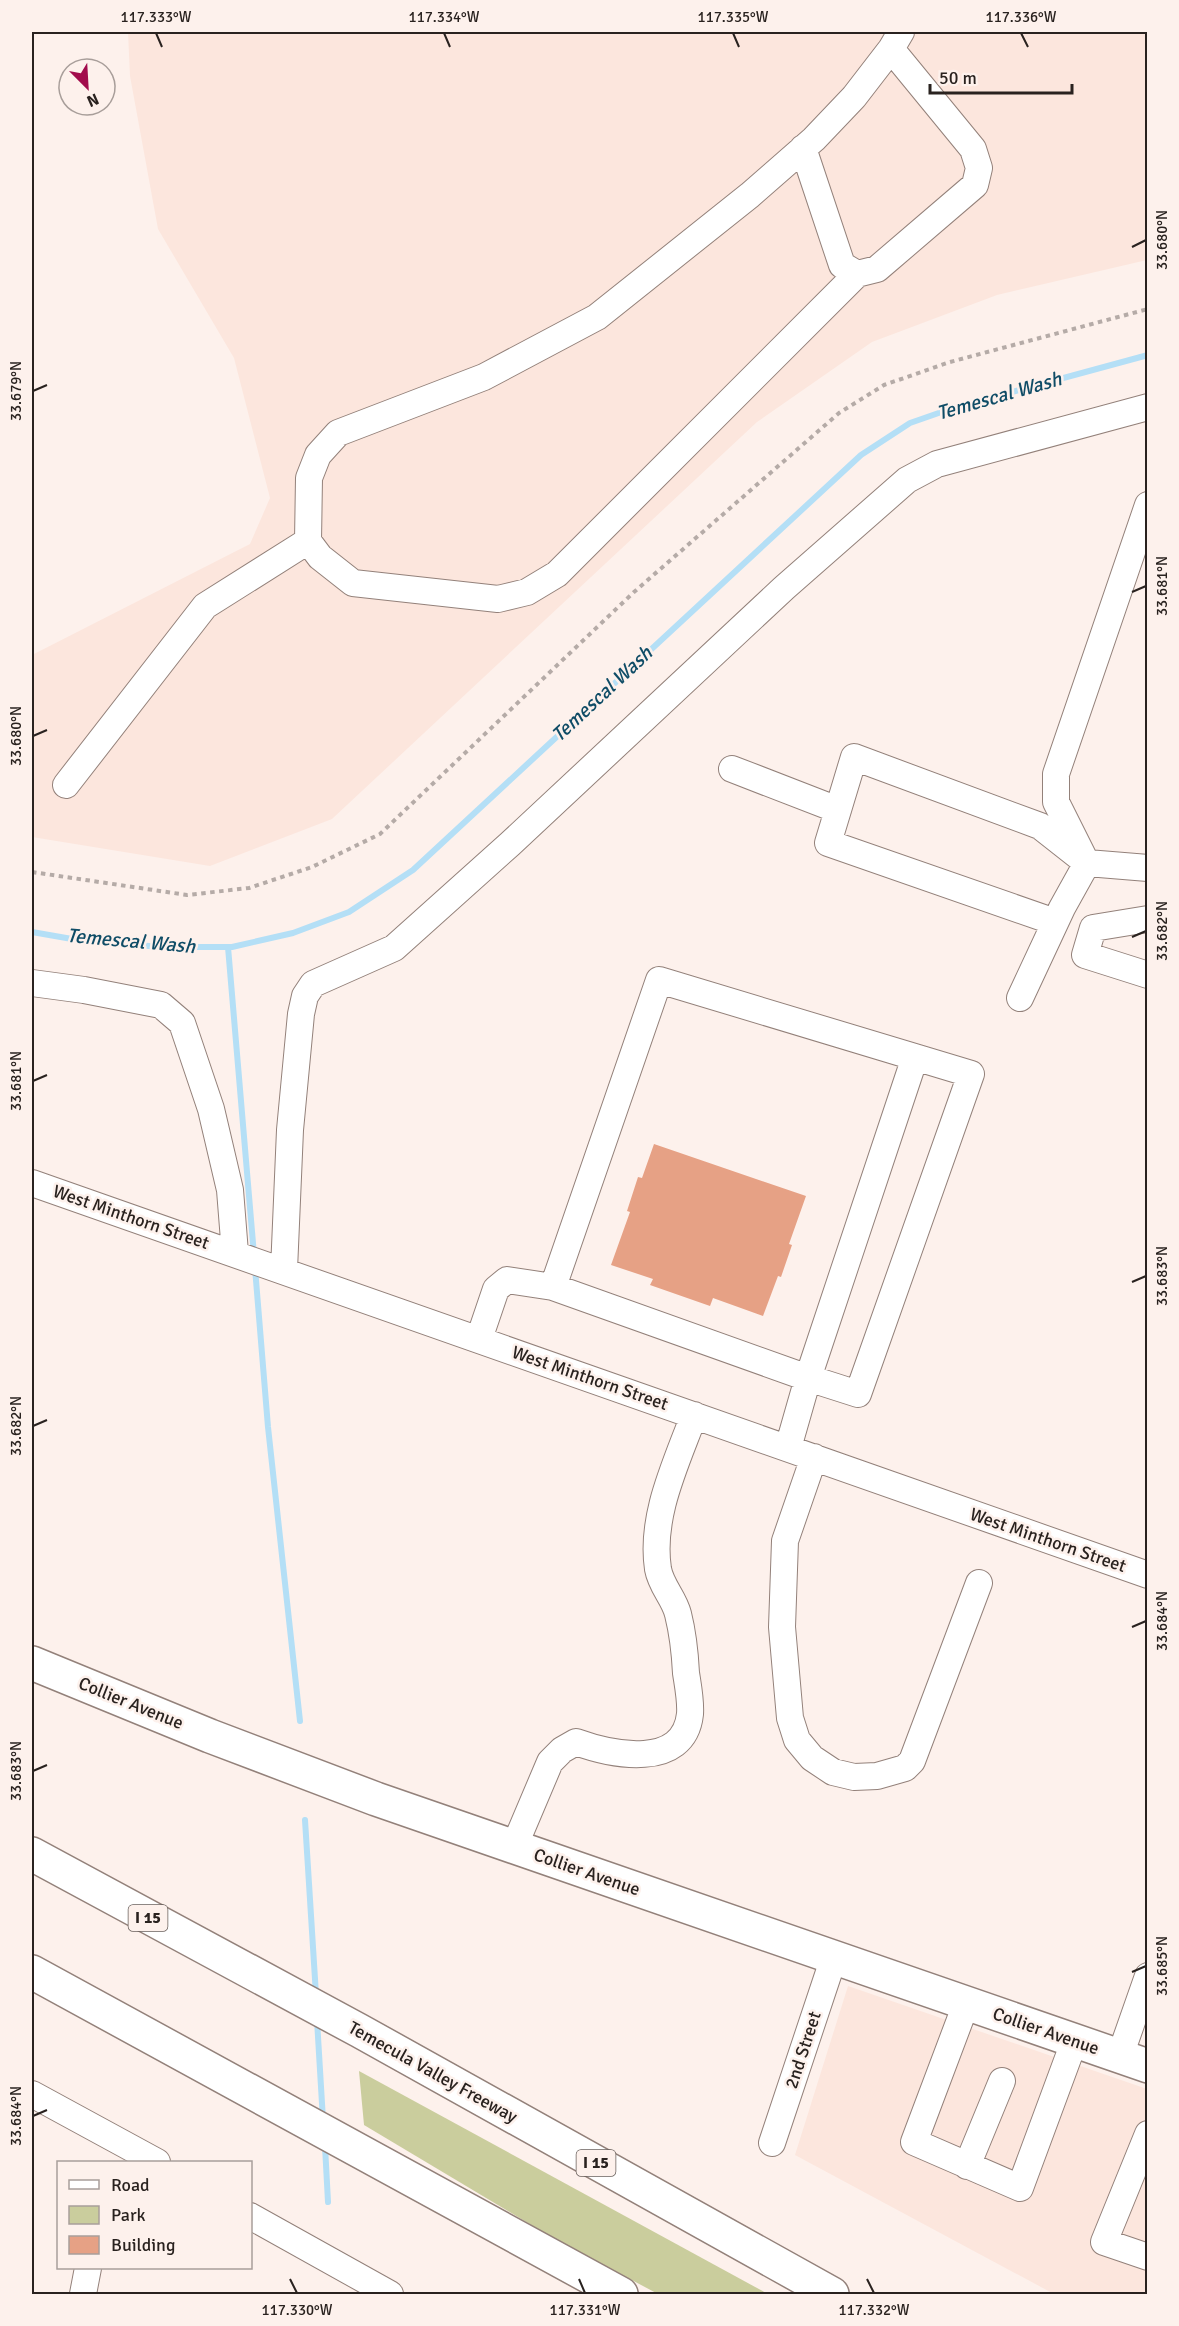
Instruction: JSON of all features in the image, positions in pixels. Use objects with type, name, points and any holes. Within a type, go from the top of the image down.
[{"type":"main road","name":"Collier Avenue","points":[[32,1663],[210,1736],[376,1799],[1134,2061]]},
{"type":"main road","name":"Temecula Valley Freeway","points":[[32,1854],[360,2031],[832,2295]]},
{"type":"main road","points":[[32,1972],[621,2295]]},
{"type":"street","points":[[896,40],[973,150],[979,168],[975,185],[876,269],[857,274],[557,574],[527,592],[498,599],[353,583],[320,557],[308,541],[309,478],[318,455],[338,433],[484,377],[597,317],[750,195],[803,148],[854,97],[896,40]]},
{"type":"street","points":[[803,148],[842,265],[857,274]]},
{"type":"street","points":[[293,1274],[290,1130],[301,1014],[305,996],[313,984],[394,948],[510,844],[784,588],[907,480],[937,464],[1148,407]]},
{"type":"street","points":[[1087,863],[1056,802],[1056,774],[1148,505]]},
{"type":"street","points":[[66,785],[205,606],[308,541]]},
{"type":"street","points":[[1055,922],[828,843],[854,757],[1040,826],[1087,863],[1148,868]]},
{"type":"street","points":[[732,769],[838,810]]},
{"type":"street","points":[[1020,998],[1055,922],[1087,863]]},
{"type":"street","points":[[1148,919],[1093,928],[1085,955],[1148,975]]},
{"type":"street","points":[[479,1339],[496,1288],[507,1280],[553,1287],[858,1394],[971,1074],[659,980],[553,1287]]},
{"type":"street","points":[[32,982],[161,1005],[182,1023],[211,1109],[230,1190],[235,1253]]},
{"type":"street","points":[[788,1448],[808,1378],[915,1057]]},
{"type":"street","name":"West Minthorn Street","points":[[32,1183],[1148,1575]]},
{"type":"street","points":[[514,1847],[550,1762],[562,1750],[576,1742],[619,1754],[645,1755],[664,1750],[683,1736],[690,1714],[683,1633],[677,1611],[663,1584],[658,1568],[659,1516],[665,1491],[694,1415]]},
{"type":"street","points":[[814,1457],[784,1541],[782,1627],[790,1718],[797,1740],[812,1758],[833,1773],[854,1777],[895,1772],[905,1768],[912,1761],[979,1583]]},
{"type":"street","name":"2nd Street","points":[[772,2143],[834,1957]]},
{"type":"street","points":[[1134,2061],[1148,1976]]},
{"type":"street","points":[[966,2004],[914,2142],[1020,2188],[1074,2042]]},
{"type":"street","points":[[968,2166],[1002,2081]]},
{"type":"street","points":[[32,2094],[143,2159]]},
{"type":"street","points":[[1147,2135],[1104,2242],[1148,2257]]},
{"type":"street","points":[[252,2217],[390,2295]]},
{"type":"street","points":[[83,2295],[88,2269]]},
{"type":"path","points":[[32,872],[187,895],[208,893],[249,888],[312,867],[380,834],[634,592],[839,412],[884,385],[950,362],[1148,309]]},
{"type":"shaded area","points":[[128,32],[1147,32],[1147,260],[997,295],[872,342],[757,422],[332,819],[210,866],[32,837],[32,655],[250,544],[270,498],[234,358],[158,229],[130,76]]},
{"type":"shaded area","points":[[848,1986],[1147,2089],[1147,2294],[1054,2294],[795,2155]]},
{"type":"green space","points":[[359,2071],[768,2294],[658,2294],[553,2238],[364,2125]]},
{"type":"building","points":[[654,1144],[806,1196],[789,1244],[792,1245],[781,1277],[778,1276],[763,1316],[713,1298],[710,1306],[650,1285],[653,1279],[611,1265],[630,1212],[627,1211],[638,1177],[642,1178]]},
{"type":"waterway","name":"Temescal Wash","points":[[32,932],[72,939],[160,947],[232,947],[293,933],[349,912],[413,870],[861,455],[910,423],[953,408],[1148,355]]},
{"type":"waterway","points":[[228,947],[254,1255]]},
{"type":"waterway","points":[[255,1268],[268,1427],[300,1721]]},
{"type":"waterway","points":[[305,1820],[316,1995]]},
{"type":"waterway","points":[[317,2020],[323,2120]]},
{"type":"waterway","points":[[325,2146],[328,2202]]}]
